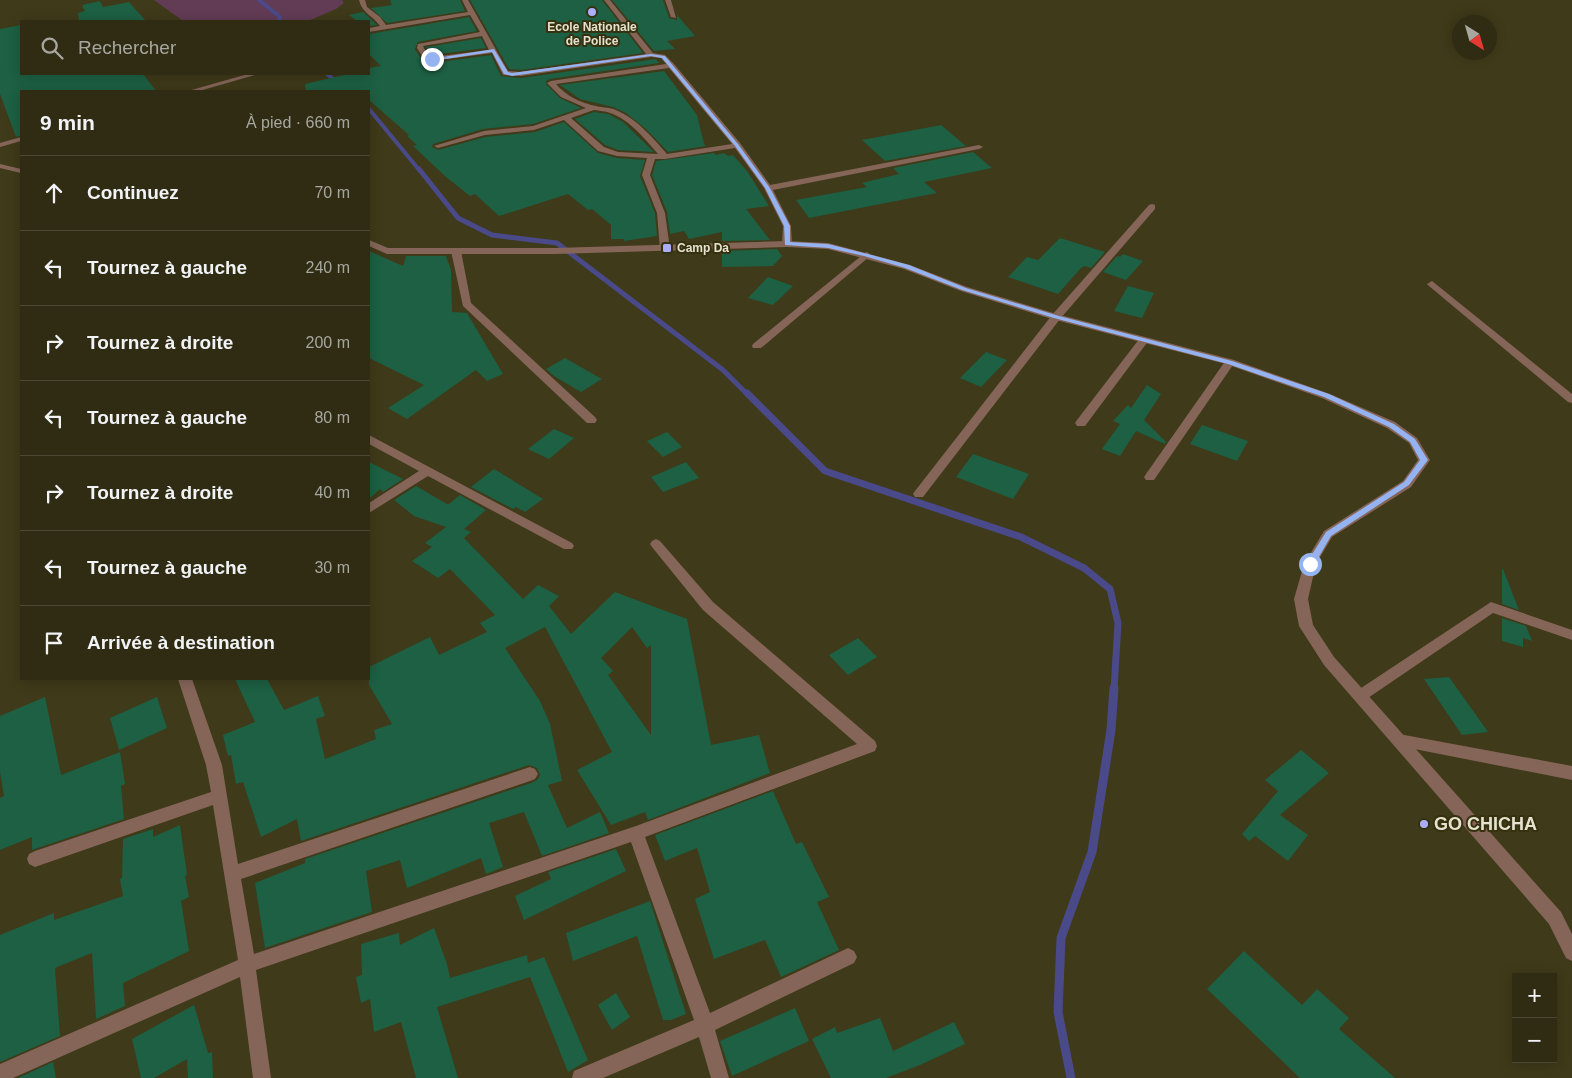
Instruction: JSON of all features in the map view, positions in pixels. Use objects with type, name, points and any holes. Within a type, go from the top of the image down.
[{"type":"street","points":[[362,0],[364,8],[378,18],[384,27]]},
{"type":"street","points":[[465,0],[506,73],[512,75],[651,55],[664,56],[737,145],[768,188],[787,226],[787,244]]},
{"type":"street","points":[[607,0],[651,55]]},
{"type":"street","points":[[668,0],[674,17]]},
{"type":"street","points":[[370,30],[472,13]]},
{"type":"street","points":[[485,33],[420,45],[420,48],[426,58],[432,59],[494,51]]},
{"type":"street","points":[[665,158],[640,129],[615,111],[594,108],[572,99],[551,83],[672,65]]},
{"type":"street","points":[[196,90],[251,75]]},
{"type":"street","points":[[438,146],[484,133],[534,128],[594,108]]},
{"type":"street","points":[[565,117],[601,149],[617,154],[665,158],[737,145]]},
{"type":"street","points":[[0,145],[20,139]]},
{"type":"street","points":[[768,188],[979,147]]},
{"type":"street","points":[[652,157],[646,175],[661,213],[665,249]]},
{"type":"street","points":[[0,166],[20,171]]},
{"type":"street","points":[[919,494],[1056,317],[1152,207]]},
{"type":"street","points":[[370,243],[387,251],[555,251],[787,244],[828,246],[907,267],[964,289],[1056,317],[1230,362],[1326,396],[1392,425],[1413,441],[1424,460],[1407,484],[1328,534],[1310,564],[1302,599],[1306,626],[1329,661],[1555,918],[1572,952]]},
{"type":"street","points":[[456,251],[466,304],[591,420]]},
{"type":"street","points":[[757,346],[866,255]]},
{"type":"street","points":[[1432,284],[1572,400]]},
{"type":"street","points":[[1081,423],[1144,340]]},
{"type":"street","points":[[1150,477],[1230,362]]},
{"type":"street","points":[[370,440],[568,546]]},
{"type":"street","points":[[370,508],[428,470]]},
{"type":"street","points":[[0,1074],[247,965],[636,832],[870,746],[708,606],[656,544]]},
{"type":"street","points":[[1360,696],[1491,607],[1572,635]]},
{"type":"street","points":[[185,680],[214,765],[220,796],[247,965],[262,1078]]},
{"type":"street","points":[[1399,740],[1572,773]]},
{"type":"street","points":[[232,874],[530,774]]},
{"type":"street","points":[[35,858],[220,796]]},
{"type":"street","points":[[636,832],[705,1025],[720,1078]]},
{"type":"street","points":[[581,1078],[705,1025],[848,957]]},
{"type":"shaded area","points":[[154,0],[342,0],[344,3],[336,9],[310,20],[182,20]]},
{"type":"building","points":[[390,0],[460,0],[465,11],[387,23],[371,8],[392,5]]},
{"type":"building","points":[[470,0],[602,0],[643,53],[521,70],[509,69]]},
{"type":"building","points":[[612,0],[663,0],[669,18],[677,20],[677,15],[695,36],[667,41],[675,49],[654,51]]},
{"type":"building","points":[[100,1],[103,7],[129,2],[145,20],[79,20],[78,13],[85,11],[82,5]]},
{"type":"building","points":[[363,12],[377,25],[370,26],[370,20],[356,20],[349,15]]},
{"type":"building","points":[[469,17],[477,31],[418,42],[415,49],[422,60],[432,63],[491,55],[501,76],[521,78],[656,59],[659,63],[550,79],[546,81],[546,84],[560,98],[581,108],[533,124],[483,129],[433,144],[432,147],[438,150],[485,137],[535,132],[564,122],[598,153],[617,158],[645,160],[640,176],[655,213],[657,236],[624,241],[624,239],[611,239],[611,225],[592,209],[588,210],[568,194],[499,216],[475,194],[470,196],[446,177],[413,146],[417,145],[407,136],[409,135],[370,101],[370,90],[306,90],[305,84],[344,75],[370,75],[370,68],[381,66],[370,55],[370,34]]},
{"type":"building","points":[[20,25],[20,75],[144,75],[155,90],[20,90],[20,135],[16,137],[0,94],[0,29]]},
{"type":"building","points":[[481,38],[486,48],[432,55],[429,54],[426,47]]},
{"type":"building","points":[[664,71],[697,115],[706,146],[668,152],[646,129],[626,113],[613,107],[580,99],[560,85]]},
{"type":"building","points":[[594,112],[608,114],[623,122],[654,152],[618,150],[605,145],[575,119]]},
{"type":"building","points":[[941,125],[966,146],[885,161],[862,140]]},
{"type":"building","points":[[973,152],[992,168],[924,182],[937,193],[809,218],[796,200],[867,187],[862,183],[899,174],[893,168]]},
{"type":"building","points":[[714,153],[716,155],[724,153],[728,156],[733,155],[747,171],[769,206],[746,209],[770,240],[722,241],[722,232],[689,239],[684,231],[670,234],[667,212],[652,175],[656,161]]},
{"type":"building","points":[[1060,238],[1105,252],[1091,268],[1085,266],[1081,268],[1058,294],[1008,277],[1027,257],[1038,260]]},
{"type":"building","points":[[777,249],[782,256],[773,266],[722,267],[722,251]]},
{"type":"building","points":[[370,251],[403,266],[406,256],[446,256],[451,270],[452,312],[467,313],[503,374],[487,381],[476,370],[407,419],[388,408],[424,385],[370,358]]},
{"type":"building","points":[[1123,254],[1143,261],[1126,280],[1103,272],[1117,256],[1120,257]]},
{"type":"building","points":[[768,277],[793,286],[773,305],[748,298]]},
{"type":"building","points":[[1128,286],[1154,293],[1142,318],[1114,311]]},
{"type":"building","points":[[986,352],[1007,360],[981,387],[960,378]]},
{"type":"building","points":[[565,358],[602,379],[581,392],[546,369]]},
{"type":"building","points":[[1147,385],[1161,394],[1144,420],[1166,442],[1165,444],[1136,431],[1120,456],[1102,449],[1120,424],[1113,421],[1128,405],[1131,408]]},
{"type":"building","points":[[1202,425],[1248,441],[1237,461],[1190,444]]},
{"type":"building","points":[[554,429],[574,438],[549,459],[528,449]]},
{"type":"building","points":[[667,432],[682,447],[663,457],[647,441]]},
{"type":"building","points":[[973,454],[1029,474],[1013,499],[956,477]]},
{"type":"building","points":[[370,462],[403,479],[383,492],[380,489],[370,498]]},
{"type":"building","points":[[686,462],[699,478],[663,492],[651,477]]},
{"type":"building","points":[[494,469],[543,499],[525,512],[516,507],[513,509],[471,487]]},
{"type":"building","points":[[416,486],[447,504],[460,495],[486,510],[464,529],[471,532],[464,538],[523,599],[538,585],[559,596],[549,606],[571,634],[615,592],[687,619],[711,745],[759,735],[770,773],[648,820],[645,812],[611,825],[577,770],[612,752],[545,627],[505,648],[540,701],[550,724],[562,781],[548,785],[567,828],[600,812],[609,833],[542,856],[524,812],[489,823],[503,867],[486,874],[481,858],[407,888],[400,860],[366,871],[372,912],[265,948],[255,883],[305,863],[305,859],[531,783],[537,780],[540,775],[537,768],[529,765],[301,841],[297,819],[261,837],[243,782],[236,784],[231,755],[228,756],[223,735],[255,722],[235,680],[268,680],[284,710],[318,696],[325,716],[316,719],[325,759],[376,739],[374,730],[392,724],[369,685],[370,667],[430,637],[439,655],[487,632],[480,623],[495,615],[450,569],[438,578],[412,561],[432,547],[425,543],[446,527],[414,516],[394,500]],"holes":[[[632,627],[647,648],[651,645],[651,735],[608,675],[613,671],[601,658]]]},
{"type":"building","points":[[1503,569],[1519,610],[1502,604]]},
{"type":"building","points":[[1502,618],[1526,626],[1532,641],[1523,638],[1523,647],[1502,641]]},
{"type":"building","points":[[858,638],[877,657],[848,675],[829,655]]},
{"type":"building","points":[[1449,677],[1488,732],[1462,735],[1424,679]]},
{"type":"building","points":[[45,697],[61,775],[120,752],[125,784],[121,786],[124,819],[32,850],[32,837],[0,850],[0,798],[4,796],[0,772],[0,716]]},
{"type":"building","points":[[157,697],[167,728],[119,750],[110,718]]},
{"type":"building","points":[[1301,750],[1329,773],[1280,815],[1308,835],[1288,861],[1255,836],[1249,841],[1242,834],[1278,791],[1265,780]]},
{"type":"building","points":[[773,791],[796,844],[802,842],[829,897],[817,902],[839,950],[781,977],[765,940],[714,959],[695,899],[710,892],[697,848],[665,861],[655,835]]},
{"type":"building","points":[[180,825],[189,897],[181,901],[189,951],[123,983],[125,1006],[96,1019],[92,953],[57,967],[55,969],[60,1036],[0,1062],[0,935],[54,913],[54,920],[123,896],[120,879],[122,878],[123,839],[153,829],[153,837]]},
{"type":"building","points":[[616,849],[626,871],[524,920],[515,896],[551,879],[548,872]]},
{"type":"building","points":[[650,901],[686,1014],[671,1020],[663,1020],[637,936],[573,961],[566,933]]},
{"type":"building","points":[[434,928],[450,978],[527,955],[528,963],[544,957],[588,1060],[568,1072],[530,977],[437,1007],[458,1078],[416,1078],[401,1022],[374,1032],[370,999],[361,1003],[356,977],[362,975],[361,944],[399,933],[400,945]]},
{"type":"building","points":[[1244,951],[1302,1005],[1317,989],[1349,1018],[1339,1029],[1395,1078],[1300,1078],[1207,989]]},
{"type":"building","points":[[616,993],[630,1017],[612,1030],[598,1005]]},
{"type":"building","points":[[194,1005],[208,1053],[212,1052],[213,1078],[188,1078],[187,1059],[154,1078],[141,1078],[132,1039]]},
{"type":"building","points":[[795,1008],[809,1041],[732,1076],[720,1041]]},
{"type":"building","points":[[880,1018],[893,1051],[954,1022],[965,1044],[886,1078],[831,1078],[812,1039],[835,1027],[837,1033]]},
{"type":"building","points":[[53,1062],[56,1078],[18,1078]]},
{"type":"waterway","points":[[259,0],[280,17],[279,20]]},
{"type":"waterway","points":[[328,75],[347,90]]},
{"type":"waterway","points":[[370,110],[420,171]]},
{"type":"waterway","points":[[419,169],[458,218],[492,235],[557,243],[723,370],[748,395]]},
{"type":"waterway","points":[[747,393],[825,471],[1021,537],[1084,568],[1110,589],[1118,623],[1114,690]]},
{"type":"waterway","points":[[1071,1078],[1058,1012],[1061,938],[1092,852],[1111,730],[1114,688]]},
{"type":"place","name":"Ecole Nationale de Police","points":[[592,12]]},
{"type":"place","name":"Camp Da","points":[[667,248]]},
{"type":"place","name":"GO CHICHA","points":[[1424,824]]},
{"type":"route","points":[[432,59],[494,51],[506,73],[512,75],[651,55],[664,56],[737,145],[768,188],[787,226],[787,244],[828,246],[866,255],[907,267],[964,289],[1056,317],[1230,362],[1326,396],[1392,425],[1413,441],[1424,460],[1407,484],[1328,534],[1310,564]]}]
